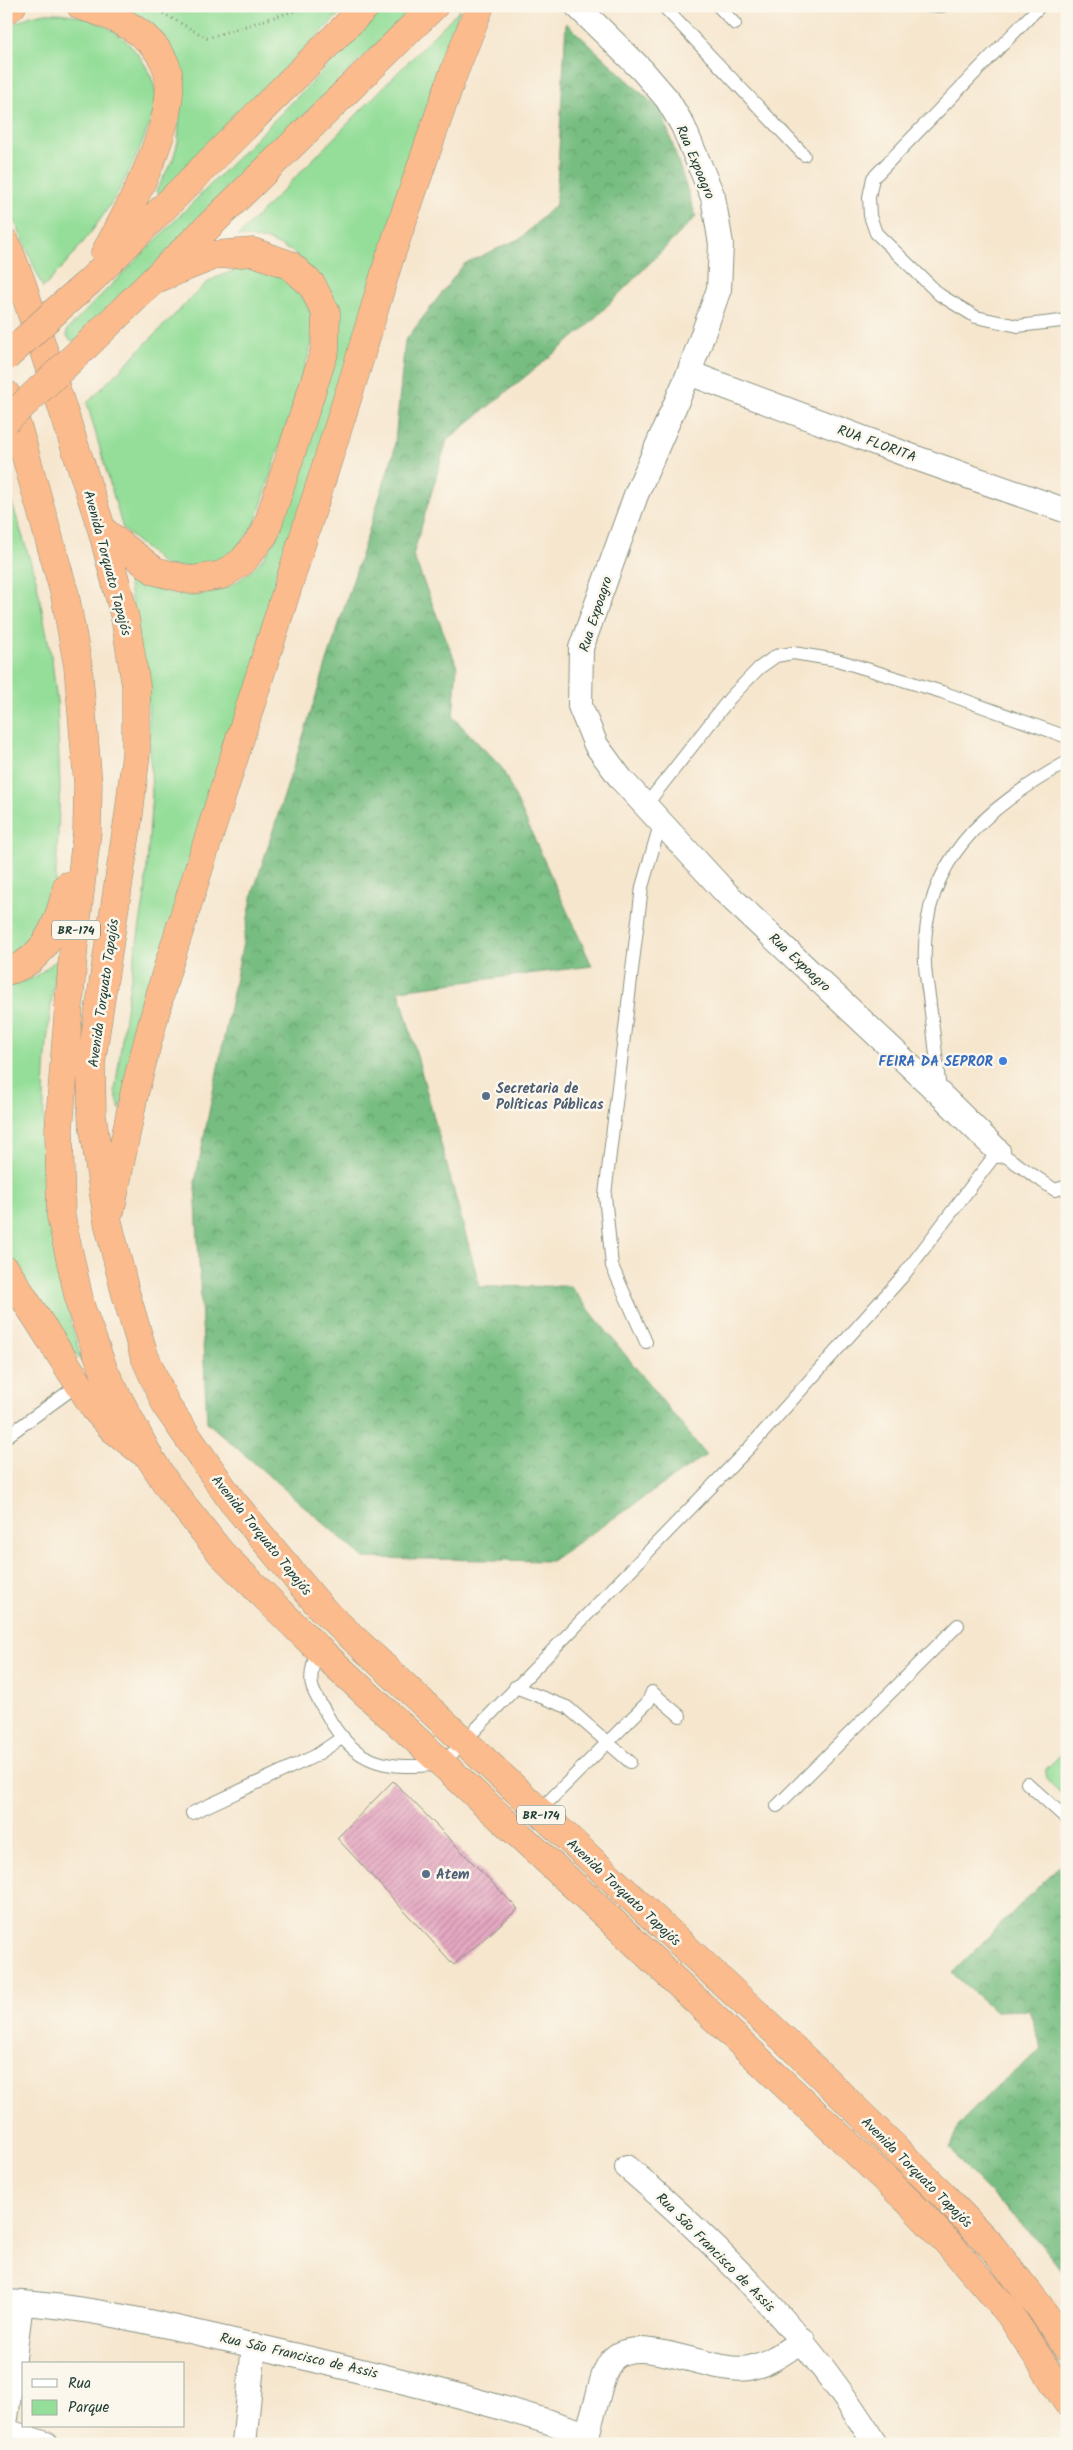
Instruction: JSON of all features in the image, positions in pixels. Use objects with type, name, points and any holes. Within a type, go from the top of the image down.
[{"type":"highway","points":[[6,10],[12,6]]},
{"type":"highway","points":[[81,6],[106,13],[132,26],[153,46],[167,69],[170,102],[137,196],[89,282]]},
{"type":"highway","points":[[6,357],[89,282],[366,6]]},
{"type":"highway","points":[[6,421],[88,345],[434,6]]},
{"type":"highway","points":[[108,1222],[135,1090],[165,976],[355,374],[389,260],[452,77],[480,6]]},
{"type":"highway","name":"Avenida Torquato Tapajós","points":[[6,243],[22,284],[102,530],[125,618],[136,686],[136,753],[129,814],[91,1063],[92,1116],[108,1222],[144,1355],[167,1408],[232,1501],[322,1610],[788,2043],[942,2194],[992,2247],[1039,2306],[1067,2348]]},
{"type":"highway","points":[[102,530],[155,571],[191,580],[222,575],[243,562],[265,533],[325,350],[326,313],[312,285],[290,265],[253,252],[214,255],[156,279]]},
{"type":"highway","name":"Avenida Torquato Tapajós","points":[[6,394],[19,432],[65,595],[78,666],[88,784],[87,831],[74,943],[59,1130],[61,1217],[81,1308],[104,1371],[150,1458],[168,1486],[221,1553],[317,1648],[909,2202],[950,2245],[1009,2313],[1067,2402]]},
{"type":"highway","points":[[6,971],[18,969],[44,947],[62,913],[88,784]]},
{"type":"highway","points":[[9,1280],[95,1409],[114,1429],[150,1458]]},
{"type":"street","name":"Rua Expoagro","points":[[578,6],[642,70],[667,99],[683,126],[713,197],[721,244],[718,289],[689,373],[636,495],[581,648],[580,706],[596,745],[621,779],[726,893],[940,1094],[998,1152]]},
{"type":"street","name":"RUA FLORITA","points":[[689,373],[916,458],[1067,511]]},
{"type":"street","name":"Rua São Francisco de Assis","points":[[627,2167],[703,2236],[803,2340],[854,2408],[875,2444]]},
{"type":"street","name":"Rua São Francisco de Assis","points":[[14,2302],[185,2328],[351,2367],[525,2413],[587,2439],[604,2373],[611,2361],[626,2351],[641,2350],[702,2364],[748,2368],[773,2359],[803,2340]]},
{"type":"street","points":[[6,2418],[14,2302]]},
{"type":"street","points":[[244,2444],[254,2345]]},
{"type":"street","points":[[6,2431],[46,2444]]},
{"type":"lane","points":[[663,6],[804,154]]},
{"type":"lane","points":[[718,6],[735,24]]},
{"type":"lane","points":[[928,6],[942,6]]},
{"type":"lane","points":[[1040,6],[873,178],[869,197],[870,216],[876,233],[940,295],[976,317],[1018,326],[1061,322],[1067,319]]},
{"type":"lane","points":[[646,1342],[612,1266],[605,1195],[642,887],[653,813],[730,698],[759,668],[776,656],[793,653],[837,660],[942,692],[1067,737]]},
{"type":"lane","points":[[940,1094],[925,964],[926,930],[938,881],[963,840],[997,807],[1036,780],[1067,762]]},
{"type":"lane","points":[[317,1648],[312,1685],[332,1724],[355,1751],[380,1764],[406,1768],[442,1764],[780,1414],[903,1276],[998,1152],[1055,1190],[1067,1186]]},
{"type":"lane","points":[[6,1437],[79,1384]]},
{"type":"lane","points":[[778,1806],[958,1625]]},
{"type":"lane","points":[[515,1687],[566,1707],[630,1762]]},
{"type":"lane","points":[[538,1812],[648,1702],[652,1692],[680,1716]]},
{"type":"lane","points":[[192,1813],[315,1756],[343,1737]]},
{"type":"lane","points":[[1027,1783],[1067,1819]]},
{"type":"path","points":[[150,6],[206,38],[310,6]]},
{"type":"green space","points":[[119,6],[347,6],[162,196],[156,191],[173,159],[178,142],[180,106]]},
{"type":"green space","points":[[387,6],[414,6],[77,341],[72,341],[67,337],[67,330]]},
{"type":"green space","points":[[460,9],[120,1110],[115,1091],[128,995],[145,895],[152,793],[148,705],[127,574],[148,586],[168,593],[189,595],[209,593],[228,586],[246,575],[261,560],[275,540],[335,353],[295,253],[268,240],[238,236]]},
{"type":"green space","points":[[46,13],[68,14],[89,19],[118,34],[132,47],[147,68],[154,85],[156,101],[153,116],[134,162],[113,201],[74,254],[43,288],[6,200],[6,27],[31,16]]},
{"type":"green space","points":[[566,23],[662,112],[696,217],[584,329],[447,440],[413,555],[457,666],[453,717],[502,768],[592,966],[399,990],[480,1287],[570,1286],[706,1455],[551,1561],[364,1558],[207,1422],[195,1182],[253,893],[394,452],[405,341],[464,264],[521,238],[556,204]]},
{"type":"green space","points":[[239,269],[255,269],[269,272],[281,277],[292,285],[301,294],[308,306],[315,335],[256,522],[232,555],[207,567],[165,566],[123,529],[87,403],[204,285],[215,278]]},
{"type":"green space","points":[[6,484],[36,579],[52,661],[57,702],[60,788],[55,895],[37,938],[6,961]]},
{"type":"green space","points":[[58,959],[45,1063],[45,1162],[57,1260],[82,1362],[59,1333],[6,1251],[6,987],[35,977]]},
{"type":"green space","points":[[1067,1749],[1067,1798],[1049,1782],[1046,1769]]},
{"type":"green space","points":[[1067,1858],[1067,2278],[1043,2246],[966,2169],[950,2148],[959,2124],[997,2086],[1042,2049],[1029,2010],[995,2011],[952,1973]]},
{"type":"building","name":"Atem","points":[[393,1781],[518,1909],[454,1965],[337,1838]]},
{"type":"place","name":"FEIRA DA SEPROR","points":[[1003,1061]]},
{"type":"place","name":"Secretaria de Políticas Públicas","points":[[486,1096]]},
{"type":"place","name":"Atem","points":[[426,1874]]}]
